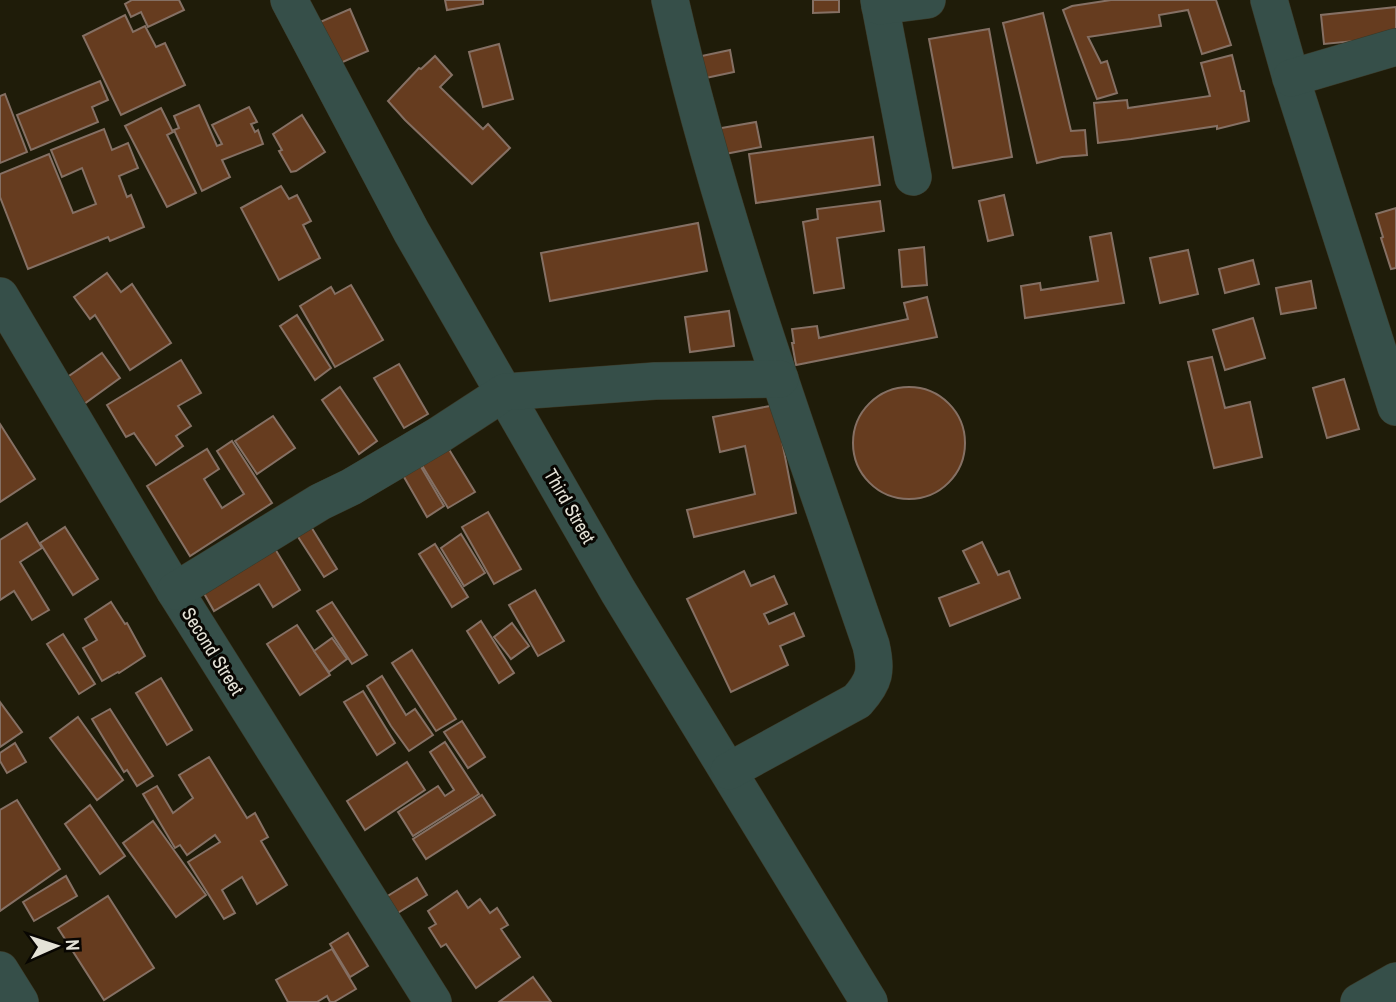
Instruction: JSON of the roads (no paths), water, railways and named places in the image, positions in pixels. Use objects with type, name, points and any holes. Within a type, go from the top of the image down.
[{"type":"street","name":"Third Street","points":[[289,0],[411,231],[618,591],[869,1002]]},
{"type":"street","points":[[670,0],[682,56],[719,191],[875,662],[873,679],[857,701],[729,771]]},
{"type":"street","points":[[913,177],[880,3],[927,0]]},
{"type":"street","points":[[1269,0],[1291,78],[1396,407]]},
{"type":"street","points":[[1291,78],[1396,47]]},
{"type":"street","name":"Second Street","points":[[0,296],[175,591],[433,1002]]},
{"type":"street","points":[[175,591],[320,502],[351,487],[439,435],[505,392],[655,381],[780,379]]},
{"type":"street","points":[[0,970],[20,1002]]}]
